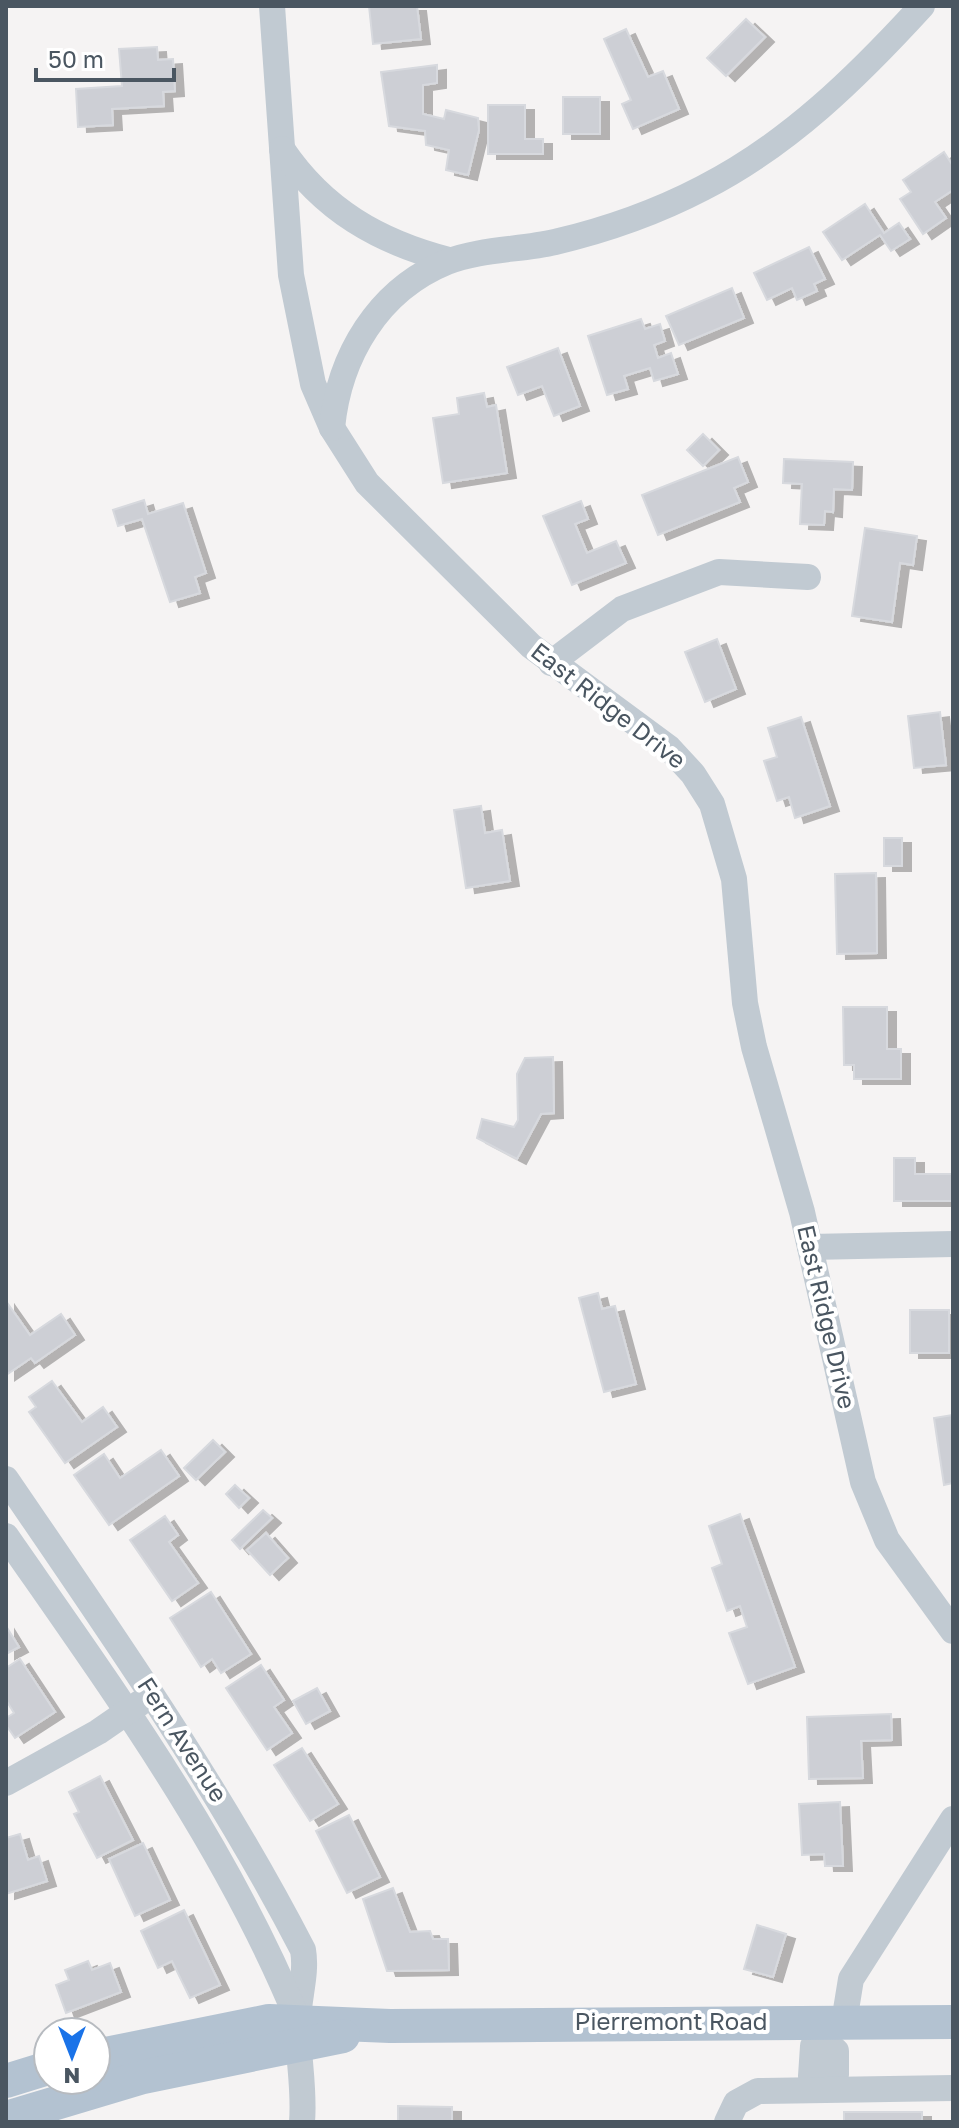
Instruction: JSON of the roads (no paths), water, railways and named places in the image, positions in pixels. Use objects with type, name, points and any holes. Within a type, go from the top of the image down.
[{"type":"main road","name":"Pierremont Road","points":[[112,2052],[269,2021],[299,2033]]},
{"type":"main road","name":"Pierremont Road","points":[[6,2118],[299,2033],[390,2026],[560,2022],[686,2022],[830,2028],[953,2022]]},
{"type":"main road","points":[[6,2081],[32,2073]]},
{"type":"street","name":"East Ridge Drive","points":[[272,6],[285,214],[300,332],[313,384],[332,428],[367,483],[474,592],[551,663],[669,748],[693,774],[712,804],[734,879],[745,1003],[754,1047],[810,1247],[863,1482],[877,1521],[906,1570],[953,1631]]},
{"type":"street","points":[[332,428],[342,373],[367,326],[403,287],[449,260],[584,235],[645,214],[704,188],[760,155],[820,109],[922,6]]},
{"type":"street","points":[[282,149],[316,191],[355,223],[410,250],[449,260]]},
{"type":"street","points":[[551,663],[622,609],[719,572],[808,577]]},
{"type":"street","points":[[810,1247],[953,1244]]},
{"type":"street","name":"Fern Avenue","points":[[6,1479],[153,1693],[234,1822],[303,1950],[306,1965],[299,2033],[302,2122]]},
{"type":"street","name":"Fern Avenue","points":[[6,1536],[129,1712],[215,1852],[276,1967],[299,2033]]},
{"type":"street","points":[[6,1783],[129,1712],[153,1693]]},
{"type":"street","points":[[824,2090],[811,2076],[813,2046],[830,2028],[851,1979],[953,1819]]},
{"type":"street","points":[[727,2122],[736,2103],[751,2093],[953,2088]]}]
